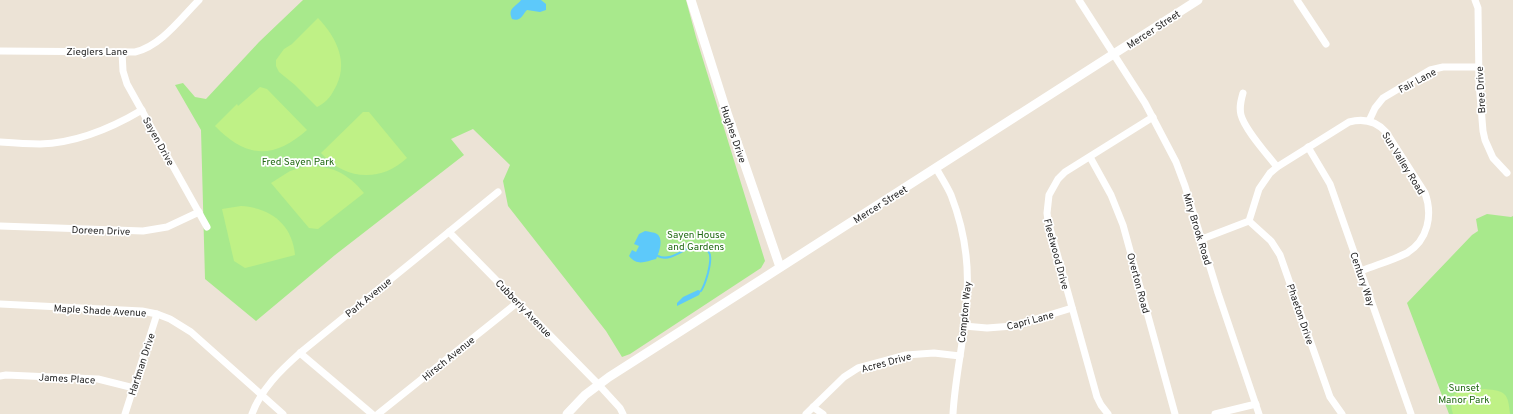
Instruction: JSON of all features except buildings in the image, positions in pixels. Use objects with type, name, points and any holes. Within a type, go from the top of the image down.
[{"type":"street","name":"Zieglers Lane","points":[[0,50],[135,52],[157,42],[199,0]]},
{"type":"street","name":"Hughes Drive","points":[[691,0],[724,104],[780,267]]},
{"type":"street","name":"Miry Brook Road","points":[[1079,0],[1153,117],[1176,162],[1202,239],[1218,293],[1260,414]]},
{"type":"street","name":"Mercer Street","points":[[567,414],[598,384],[1198,0]]},
{"type":"street","points":[[1297,0],[1326,44]]},
{"type":"street","name":"Bree Drive","points":[[1476,0],[1478,8],[1482,123],[1485,140],[1493,158],[1507,173]]},
{"type":"street","name":"Sayen Drive","points":[[122,52],[125,79],[208,228]]},
{"type":"street","name":"Fair Lane","points":[[1370,121],[1375,108],[1383,98],[1430,70],[1443,67],[1479,68]]},
{"type":"street","points":[[1243,93],[1240,106],[1241,115],[1245,124],[1277,167]]},
{"type":"street","points":[[0,142],[40,144],[72,140],[103,131],[125,121],[142,110]]},
{"type":"street","name":"Fleetwood Drive","points":[[1108,414],[1097,397],[1048,222],[1047,203],[1053,186],[1065,172],[1153,117]]},
{"type":"street","points":[[1202,239],[1248,221],[1259,189],[1277,167],[1349,122],[1362,120],[1370,121]]},
{"type":"street","name":"Sun Valley Road","points":[[1361,271],[1406,253],[1414,248],[1424,234],[1429,219],[1428,201],[1425,193],[1386,132],[1382,127],[1370,121]]},
{"type":"street","name":"Century Way","points":[[1308,147],[1330,184],[1411,414]]},
{"type":"street","name":"Overton Road","points":[[1090,156],[1111,195],[1123,225],[1175,414]]},
{"type":"street","name":"Compton Way","points":[[936,168],[950,193],[957,212],[964,239],[968,272],[968,293],[953,414]]},
{"type":"street","name":"Park Avenue","points":[[252,414],[256,402],[282,370],[300,353],[498,192]]},
{"type":"street","name":"Doreen Drive","points":[[0,226],[143,231],[167,227],[199,212]]},
{"type":"street","name":"Phaeton Drive","points":[[1248,221],[1271,241],[1279,251],[1330,397],[1342,414]]},
{"type":"street","name":"Cubberly Avenue","points":[[449,232],[598,384],[620,408],[623,414]]},
{"type":"street","name":"Hirsch Avenue","points":[[378,414],[518,302]]},
{"type":"street","name":"Maple Shade Avenue","points":[[0,304],[142,311],[157,314],[170,319],[191,332],[284,414]]},
{"type":"street","name":"Capri Lane","points":[[964,326],[987,328],[1013,326],[1072,308]]},
{"type":"street","name":"Hartman Drive","points":[[125,414],[157,314]]},
{"type":"street","points":[[300,353],[372,414]]},
{"type":"street","name":"Acres Drive","points":[[806,414],[844,377],[858,368],[906,355],[934,353],[960,356]]},
{"type":"street","name":"James Place","points":[[0,376],[98,378],[134,388]]},
{"type":"street","points":[[1215,414],[1256,404]]},
{"type":"street","points":[[813,407],[823,414]]},
{"type":"green space","points":[[303,0],[686,0],[765,261],[761,268],[630,354],[622,357],[606,331],[508,206],[503,181],[510,165],[473,129],[451,139],[464,155],[335,255],[256,321],[205,279],[201,130],[175,85],[183,83],[195,97],[206,99],[259,42]]},
{"type":"green space","points":[[318,18],[331,34],[336,43],[341,61],[341,71],[339,80],[331,95],[325,102],[317,107],[295,85],[279,72],[276,66],[276,60],[284,49],[292,44]]},
{"type":"green space","points":[[260,87],[267,89],[307,130],[295,140],[283,147],[260,151],[249,149],[226,137],[215,126],[237,104],[238,106]]},
{"type":"green space","points":[[363,112],[369,112],[407,158],[386,172],[374,175],[352,173],[341,169],[330,162],[321,153]]},
{"type":"green space","points":[[307,166],[324,167],[339,172],[352,180],[364,193],[318,229],[309,228],[271,183],[290,171]]},
{"type":"green space","points":[[241,206],[262,210],[270,214],[285,226],[290,235],[295,255],[245,268],[234,261],[222,209]]},
{"type":"green space","name":"Sunset Manor Park","points":[[1487,214],[1513,216],[1513,414],[1449,414],[1407,303],[1472,235],[1478,231],[1476,219]]},
{"type":"green space","name":"Sunset Manor Park","points":[[1485,389],[1502,392],[1505,394],[1507,397],[1510,414],[1453,414],[1451,405],[1454,395],[1458,392]]},
{"type":"water","points":[[521,0],[541,0],[546,4],[546,10],[540,12],[527,10],[521,18],[517,20],[512,19],[511,10]]},
{"type":"water","points":[[645,231],[657,234],[661,243],[656,259],[639,262],[629,256],[632,250],[636,252],[639,246],[634,244],[639,234]]},
{"type":"water","points":[[698,290],[701,291],[699,295],[677,306],[677,303],[683,297]]},
{"type":"waterway","points":[[658,256],[667,258],[694,245],[705,248],[710,254],[710,262],[704,287],[701,291]]},
{"type":"park label","name":"Fred Sayen Park","points":[[298,161]]},
{"type":"park label","name":"Sayen House and Gardens","points":[[696,240]]}]
